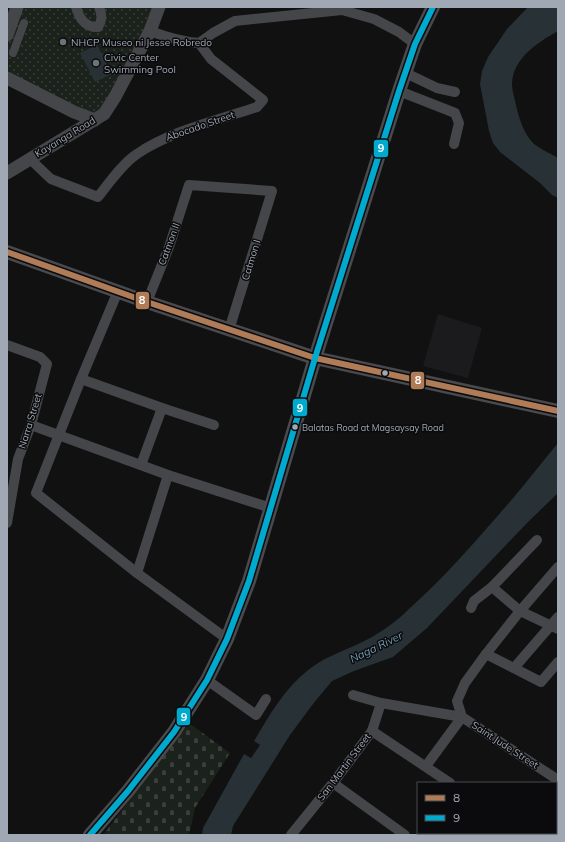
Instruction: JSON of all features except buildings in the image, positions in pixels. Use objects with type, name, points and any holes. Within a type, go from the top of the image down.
[{"type":"main road","points":[[90,835],[128,791],[174,732],[208,680],[227,639],[248,581],[271,508],[315,358],[399,91],[415,44],[433,7]]},
{"type":"main road","points":[[7,252],[147,302],[315,358],[558,411]]},
{"type":"street","points":[[7,35],[16,7]]},
{"type":"street","points":[[76,7],[86,25],[94,27],[98,27],[102,21],[99,7]]},
{"type":"street","name":"Kayanga Road","points":[[7,173],[104,114],[150,31],[159,7]]},
{"type":"street","points":[[150,31],[188,42],[199,43],[213,33],[235,21],[342,10],[374,19],[399,32],[415,44]]},
{"type":"street","points":[[13,53],[24,23]]},
{"type":"street","name":"Abocado Street","points":[[30,159],[51,179],[98,197],[114,176],[136,154],[167,137],[257,107],[263,100],[211,58],[199,43]]},
{"type":"street","points":[[405,74],[437,88],[455,92]]},
{"type":"street","points":[[7,78],[74,112],[94,120]]},
{"type":"street","points":[[399,91],[455,112],[459,122],[454,144]]},
{"type":"street","points":[[72,133],[74,112]]},
{"type":"street","name":"Catmon I","points":[[189,186],[272,191],[229,330]]},
{"type":"street","name":"Catmon II","points":[[147,302],[170,247],[189,186]]},
{"type":"street","points":[[118,291],[36,493],[137,573],[227,639]]},
{"type":"street","name":"Narra Street","points":[[7,345],[40,357],[47,364],[31,425],[18,459],[7,523]]},
{"type":"street","points":[[81,379],[214,425]]},
{"type":"street","points":[[141,465],[162,408]]},
{"type":"street","points":[[31,425],[141,465],[271,508]]},
{"type":"street","points":[[137,573],[168,474]]},
{"type":"street","points":[[471,608],[474,601],[492,587],[537,540]]},
{"type":"street","points":[[353,695],[381,703],[462,717],[457,700],[465,683],[520,611],[558,567]]},
{"type":"street","points":[[492,587],[520,611],[556,624],[514,668]]},
{"type":"street","points":[[486,654],[541,682],[558,662]]},
{"type":"street","points":[[208,680],[256,715],[266,700]]},
{"type":"street","name":"San Martin Street","points":[[291,835],[333,784],[372,731],[381,703]]},
{"type":"street","name":"Saint Jude Street","points":[[426,766],[462,717],[558,780]]},
{"type":"street","points":[[372,731],[449,782]]},
{"type":"street","points":[[333,784],[406,835]]},
{"type":"shaded area","points":[[438,314],[482,328],[468,378],[423,366]]},
{"type":"green space","points":[[17,7],[159,7],[95,120],[7,78],[7,35]]},
{"type":"green space","points":[[189,723],[230,753],[195,808],[189,835],[103,835]]},
{"type":"water","points":[[528,7],[558,7],[558,31],[542,40],[521,59],[513,75],[512,84],[519,116],[527,136],[534,144],[558,158],[558,198],[552,195],[540,183],[500,152],[493,143],[489,131],[480,84],[482,71],[488,57],[507,29]]},
{"type":"water","name":"Civic Center Swimming Pool","points":[[97,45],[112,74],[95,82],[80,53]]},
{"type":"water","name":"Naga River","points":[[558,443],[558,493],[527,523],[427,628],[393,657],[354,671],[332,681],[290,735],[233,826],[231,835],[202,835],[203,828],[244,754],[251,758],[260,745],[254,741],[265,722],[291,686],[319,662],[372,637],[392,624],[437,582],[464,554],[514,497]]},
{"type":"transit line","name":"9","points":[[90,835],[128,791],[174,732],[207,680],[227,639],[249,581],[315,358],[399,91],[415,44],[433,7]]},
{"type":"transit line","name":"8","points":[[7,252],[147,302],[315,358],[558,411]]},
{"type":"place","name":"NHCP Museo ni Jesse Robredo","points":[[63,42]]},
{"type":"place","name":"Civic Center Swimming Pool","points":[[96,63]]},
{"type":"place","name":"Balatas Road at Magsaysay Road","points":[[295,427]]}]
